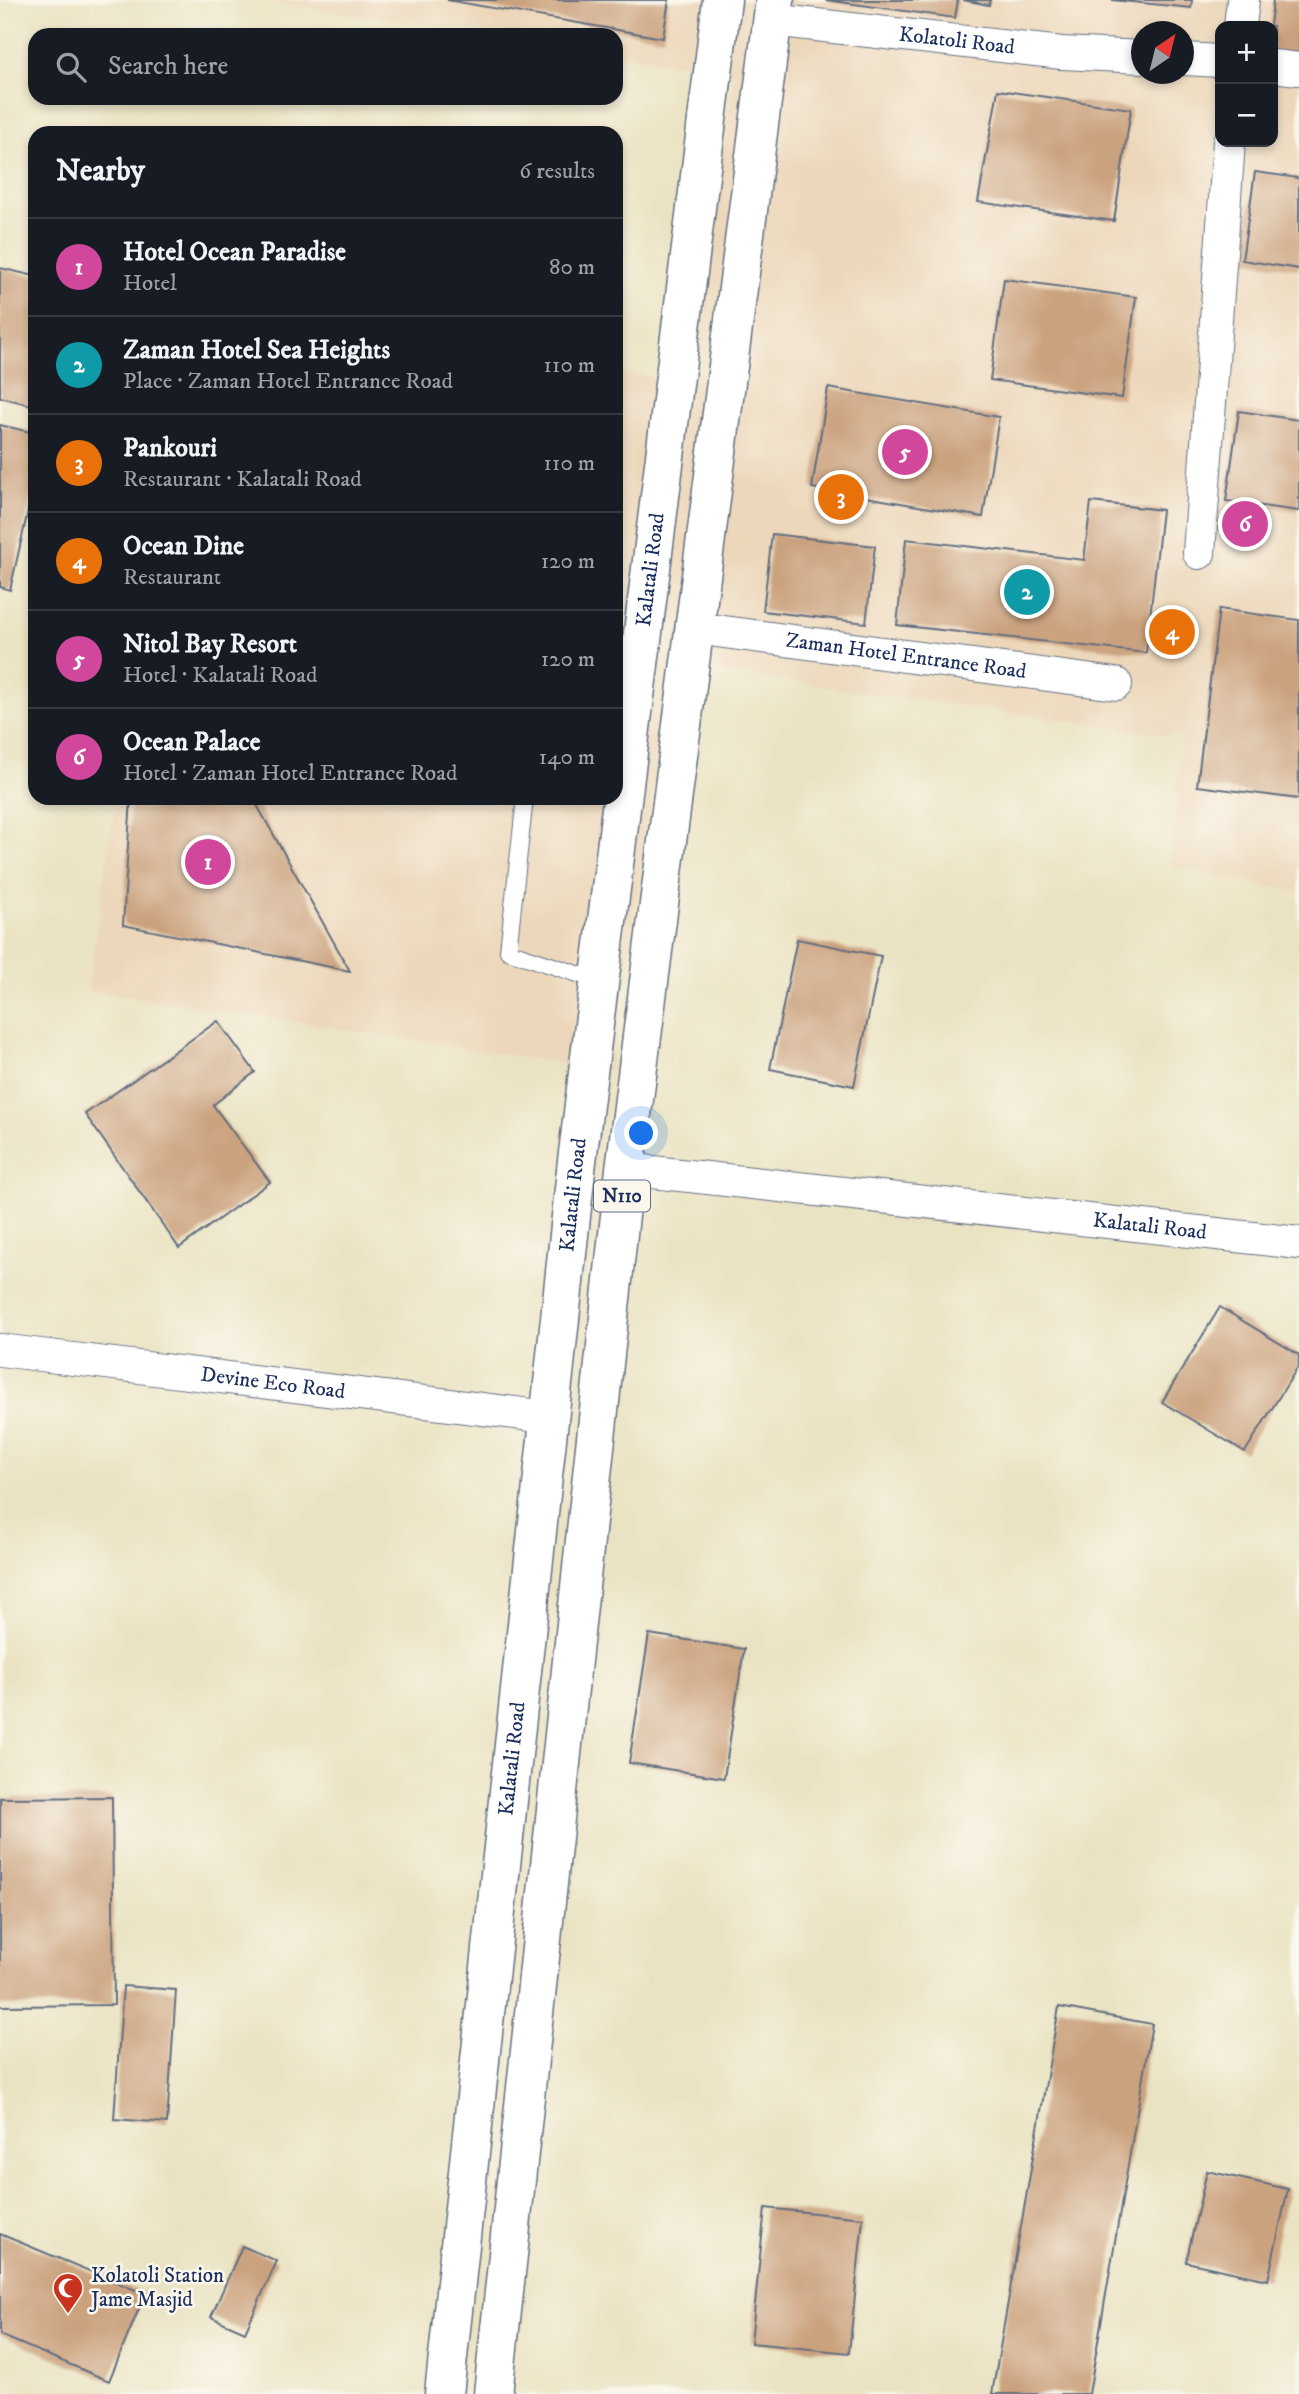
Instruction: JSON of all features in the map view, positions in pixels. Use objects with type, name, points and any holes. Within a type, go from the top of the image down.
[{"type":"highway","name":"Kalatali Road","points":[[623,763],[636,645],[722,0]]},
{"type":"highway","name":"N110","points":[[493,2394],[625,1169],[774,10]]},
{"type":"highway","name":"Kalatali Road","points":[[444,2394],[547,1417],[618,805]]},
{"type":"street","points":[[1241,21],[1243,0]]},
{"type":"street","name":"Kolatoli Road","points":[[774,10],[1062,53],[1131,56]]},
{"type":"street","points":[[1194,60],[1215,61]]},
{"type":"street","points":[[1278,67],[1299,69]]},
{"type":"street","points":[[1199,553],[1229,147]]},
{"type":"street","name":"Zaman Hotel Entrance Road","points":[[694,628],[1116,684]]},
{"type":"street","name":"Kalatali Road","points":[[625,1169],[1299,1243]]},
{"type":"street","name":"Devine Eco Road","points":[[0,1350],[547,1417]]},
{"type":"lane","points":[[524,805],[508,951],[599,981]]},
{"type":"shaded area","points":[[261,0],[1299,0],[1299,892],[1170,867],[1182,737],[672,665],[611,1071],[88,990],[115,805],[623,805],[623,372],[688,383],[735,73],[623,55],[623,28],[443,28]]},
{"type":"building","points":[[447,0],[669,0],[663,38],[623,31],[623,28],[606,28]]},
{"type":"building","points":[[825,0],[958,0],[955,18]]},
{"type":"building","points":[[963,0],[990,0],[989,5]]},
{"type":"building","points":[[1112,0],[1192,0],[1191,8]]},
{"type":"building","points":[[1273,0],[1299,0],[1299,58],[1278,56],[1278,21],[1271,21]]},
{"type":"building","points":[[998,90],[1131,109],[1114,221],[978,202]]},
{"type":"building","points":[[1255,172],[1299,178],[1299,269],[1242,260]]},
{"type":"building","points":[[0,268],[28,274],[28,404],[0,397]]},
{"type":"building","points":[[1004,279],[1136,297],[1122,398],[990,380]]},
{"type":"building","points":[[828,388],[999,417],[983,517],[812,488]]},
{"type":"building","points":[[1239,411],[1299,420],[1299,511],[1226,501]]},
{"type":"building","points":[[0,425],[28,431],[28,511],[10,590],[0,587]]},
{"type":"building","points":[[1091,502],[1162,510],[1146,653],[897,625],[906,539],[1084,560]]},
{"type":"building","points":[[772,534],[875,546],[866,623],[763,611]]},
{"type":"building","points":[[1219,609],[1299,620],[1299,799],[1197,786]]},
{"type":"building","points":[[131,805],[257,805],[350,971],[123,925]]},
{"type":"building","points":[[797,939],[881,956],[854,1086],[770,1069]]},
{"type":"building","points":[[218,1021],[255,1072],[213,1105],[270,1182],[179,1248],[85,1114]]},
{"type":"building","points":[[1220,1307],[1299,1355],[1299,1365],[1245,1452],[1162,1402]]},
{"type":"building","points":[[649,1634],[744,1649],[724,1778],[629,1763]]},
{"type":"building","points":[[112,1797],[114,2005],[0,2006],[0,1798]]},
{"type":"building","points":[[123,1986],[176,1990],[167,2123],[114,2119]]},
{"type":"building","points":[[1059,2007],[1152,2024],[1089,2394],[992,2394]]},
{"type":"building","points":[[1207,2171],[1288,2189],[1268,2280],[1186,2262]]},
{"type":"building","points":[[765,2208],[863,2218],[849,2353],[751,2343]]},
{"type":"building","name":"Kolatoli Station Jame Masjid","points":[[0,2234],[145,2294],[109,2381],[0,2335]]},
{"type":"building","points":[[242,2246],[277,2261],[245,2332],[211,2317]]},
{"type":"place","name":"Nitol Bay Resort","points":[[905,452]]},
{"type":"place","name":"Pankouri","points":[[841,497]]},
{"type":"place","name":"Ocean Palace","points":[[1245,524]]},
{"type":"place","name":"Zaman Hotel Sea Heights","points":[[1027,592]]},
{"type":"place","name":"Ocean Dine","points":[[1172,632]]},
{"type":"place","name":"Hotel Ocean Paradise","points":[[208,862]]},
{"type":"place","name":"Kolatoli Station Jame Masjid","points":[[68,2315]]}]
